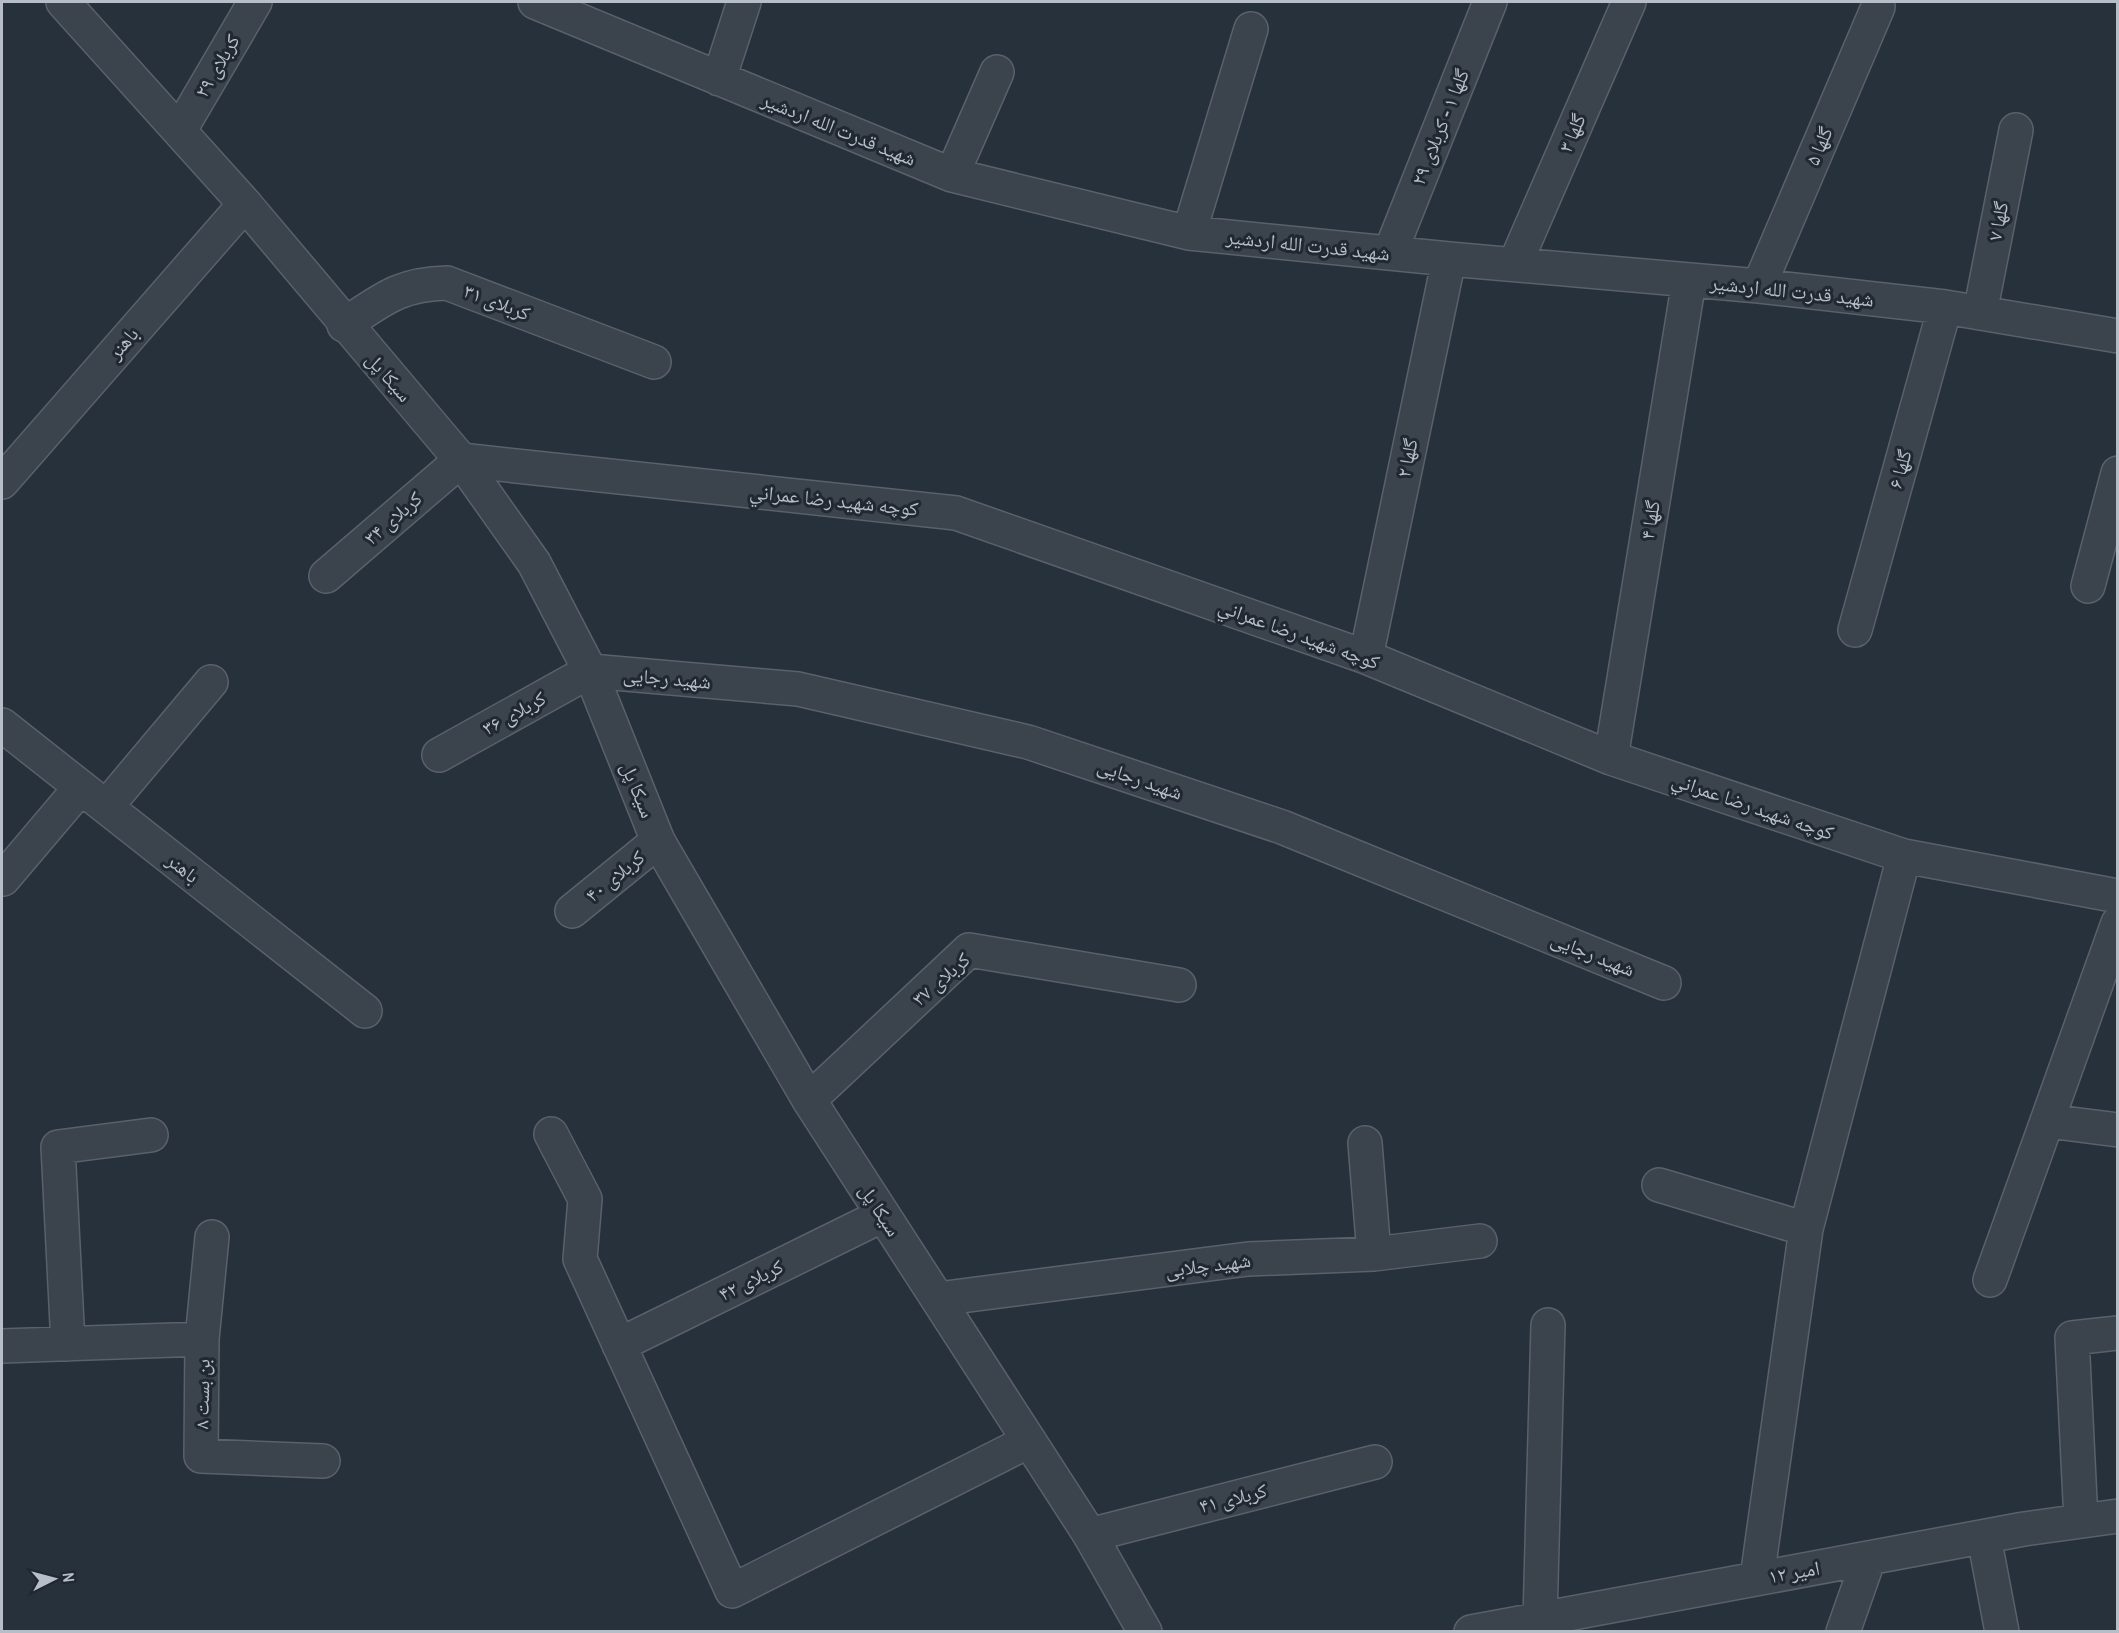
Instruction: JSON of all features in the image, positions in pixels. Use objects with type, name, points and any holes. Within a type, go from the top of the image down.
[{"type":"street","name":"سیکا پل","points":[[63,2],[245,204],[344,325],[460,460],[534,563],[590,671],[658,841],[809,1100],[1090,1535],[1136,1628]]},
{"type":"street","name":"کربلای ۲۹","points":[[180,130],[255,2]]},
{"type":"street","name":"شهید قدرت الله اردشیر","points":[[535,2],[952,175],[1189,233],[1449,260],[1760,286],[1945,307],[2118,336]]},
{"type":"street","points":[[719,79],[744,2]]},
{"type":"street","name":"گلها ۱ - کربلای ۲۹","points":[[1390,253],[1490,2]]},
{"type":"street","name":"گلها ۳","points":[[1515,264],[1629,2]]},
{"type":"street","name":"گلها ۵","points":[[1760,286],[1878,7]]},
{"type":"street","points":[[1189,233],[1251,29]]},
{"type":"street","points":[[952,175],[997,72]]},
{"type":"street","name":"گلها ۷","points":[[1980,313],[2016,130]]},
{"type":"street","name":"باهنر","points":[[2,482],[245,204]]},
{"type":"street","name":"گلها ۲","points":[[1366,657],[1449,260]]},
{"type":"street","name":"گلها ۴","points":[[1611,758],[1689,281]]},
{"type":"street","name":"کربلای ۳۱","points":[[344,325],[394,292],[421,284],[447,283],[654,362]]},
{"type":"street","name":"گلها ۶","points":[[1855,630],[1945,307]]},
{"type":"street","name":"كوچه شهيد رضا عمراني","points":[[460,460],[956,513],[1366,657],[1611,758],[1904,856],[2118,896]]},
{"type":"street","name":"کربلای ۳۴","points":[[326,576],[460,460]]},
{"type":"street","points":[[2088,586],[2118,473]]},
{"type":"street","name":"کربلای ۳۶","points":[[439,755],[590,671]]},
{"type":"street","name":"شهید رجایی","points":[[590,671],[798,688],[1028,742],[1282,827],[1664,983]]},
{"type":"street","points":[[106,807],[211,682]]},
{"type":"street","name":"باهنر","points":[[2,725],[365,1011]]},
{"type":"street","points":[[3,879],[81,788]]},
{"type":"street","name":"کربلای ۴۰","points":[[572,911],[658,841]]},
{"type":"street","points":[[1758,1578],[1806,1229],[1904,856]]},
{"type":"street","points":[[1990,1280],[2118,923]]},
{"type":"street","name":"کربلای ۳۷","points":[[809,1100],[969,950],[1179,985]]},
{"type":"street","points":[[2048,1121],[2118,1130]]},
{"type":"street","points":[[550,1134],[585,1199],[580,1259],[732,1591],[1029,1441]]},
{"type":"street","points":[[68,1344],[58,1147],[151,1135]]},
{"type":"street","points":[[1365,1143],[1374,1254]]},
{"type":"street","points":[[1659,1185],[1806,1229]]},
{"type":"street","name":"کربلای ۴۲","points":[[619,1345],[883,1215]]},
{"type":"street","points":[[202,1339],[212,1236]]},
{"type":"street","name":"شهید چلابی","points":[[938,1299],[1248,1259],[1374,1254],[1480,1241]]},
{"type":"street","points":[[1542,1625],[1548,1325]]},
{"type":"street","points":[[2081,1521],[2072,1338],[2118,1333]]},
{"type":"street","name":"بن بست ۸","points":[[2,1346],[202,1339],[201,1456],[323,1461]]},
{"type":"street","name":"کربلای ۴۱","points":[[1090,1535],[1375,1462]]},
{"type":"street","name":"امير ۱۲","points":[[1471,1632],[1542,1625],[1758,1578],[1984,1537],[2118,1516]]},
{"type":"street","points":[[1984,1537],[2002,1632]]},
{"type":"street","points":[[1844,1632],[1869,1558]]}]
